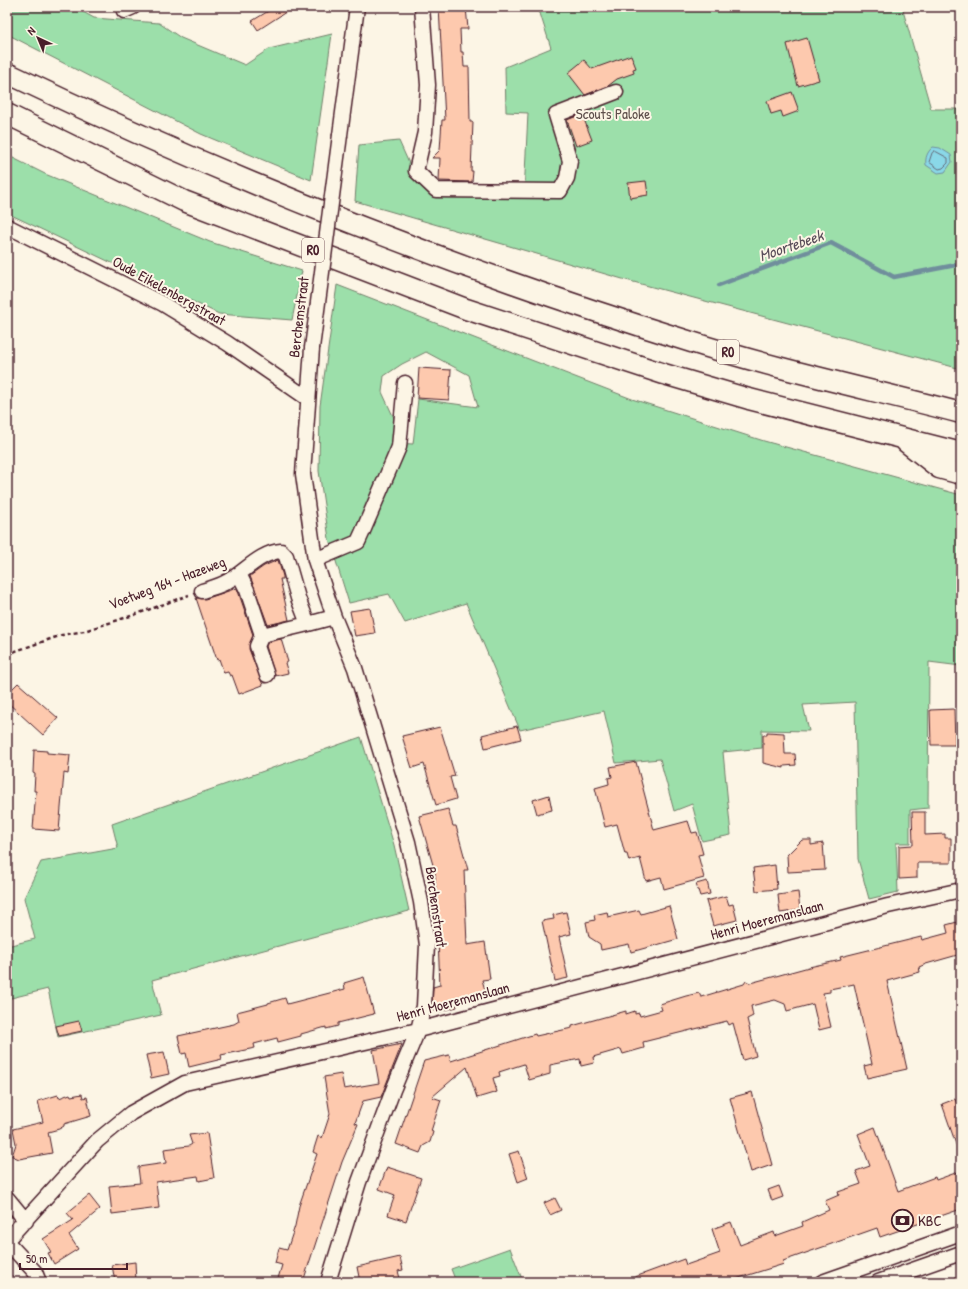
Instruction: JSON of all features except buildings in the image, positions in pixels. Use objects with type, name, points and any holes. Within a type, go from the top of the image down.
[{"type":"highway","name":"R0","points":[[7,73],[191,158],[321,211],[554,298],[686,341],[961,413]]},
{"type":"highway","name":"R0","points":[[7,114],[184,201],[466,309],[664,374],[749,399],[961,453]]},
{"type":"highway","points":[[902,439],[939,468],[961,474]]},
{"type":"street","name":"Berchemstraat","points":[[328,1282],[360,1182],[393,1090],[418,1030],[424,1006],[427,944],[419,894],[408,842],[355,668],[334,617],[315,560],[302,474],[312,348],[357,7]]},
{"type":"street","points":[[422,7],[428,85],[425,132],[416,171],[436,190],[560,192],[567,178],[570,161],[556,115],[616,92]]},
{"type":"street","name":"Oude Eikelenbergstraat","points":[[7,226],[163,304],[227,343],[307,398]]},
{"type":"street","points":[[315,560],[358,542],[399,447],[405,383]]},
{"type":"street","name":"Voetweg 164 - Hazeweg","points":[[202,591],[227,582],[262,557],[272,552],[281,551],[286,556],[298,598],[308,624]]},
{"type":"street","points":[[239,574],[247,590],[262,635],[257,646],[267,675]]},
{"type":"street","points":[[262,635],[334,617]]},
{"type":"street","name":"Henri Moeremanslaan","points":[[7,1241],[97,1141],[131,1113],[185,1083],[418,1030],[880,908],[961,890]]},
{"type":"street","points":[[7,1198],[26,1221]]},
{"type":"street","points":[[822,1282],[961,1233]]},
{"type":"street","points":[[7,1241],[35,1272],[39,1282]]},
{"type":"street","points":[[878,1282],[961,1253]]},
{"type":"path","name":"Voetweg 164 - Hazeweg","points":[[7,654],[62,634],[84,631],[202,591]]},
{"type":"green space","points":[[7,7],[74,7],[94,18],[159,23],[181,38],[245,65],[269,49],[332,34],[311,180],[201,134],[7,34]]},
{"type":"green space","name":"Scouts Paloke","points":[[538,7],[902,7],[931,109],[961,109],[961,369],[626,280],[355,201],[359,145],[399,141],[416,179],[435,194],[524,194],[528,113],[506,112],[505,67],[551,48]]},
{"type":"green space","points":[[7,155],[45,174],[210,242],[302,271],[292,320],[219,314],[7,213]]},
{"type":"green space","points":[[337,285],[632,399],[764,441],[961,495],[961,666],[929,662],[928,808],[910,810],[910,843],[896,843],[898,892],[869,899],[858,859],[855,702],[803,705],[809,731],[762,730],[762,748],[723,752],[731,835],[702,841],[692,804],[674,811],[660,759],[616,763],[604,711],[520,730],[466,603],[405,623],[389,594],[349,603],[329,539],[319,471],[320,406]],"holes":[[[426,352],[469,375],[478,407],[418,399],[413,444],[394,443],[394,418],[382,392],[384,376],[402,364]]]},
{"type":"green space","points":[[361,737],[394,845],[409,911],[152,980],[161,1015],[58,1037],[48,989],[7,999],[7,946],[35,939],[24,898],[41,862],[118,848],[112,824]]},
{"type":"green space","points":[[510,1248],[522,1279],[513,1282],[456,1282],[451,1269]]},
{"type":"water","points":[[933,147],[940,148],[951,155],[952,162],[945,172],[938,173],[926,165],[927,155]]},
{"type":"waterway","name":"Moortebeek","points":[[719,285],[831,243],[894,277],[961,264]]},
{"type":"place","name":"KBC","points":[[902,1221]]}]
